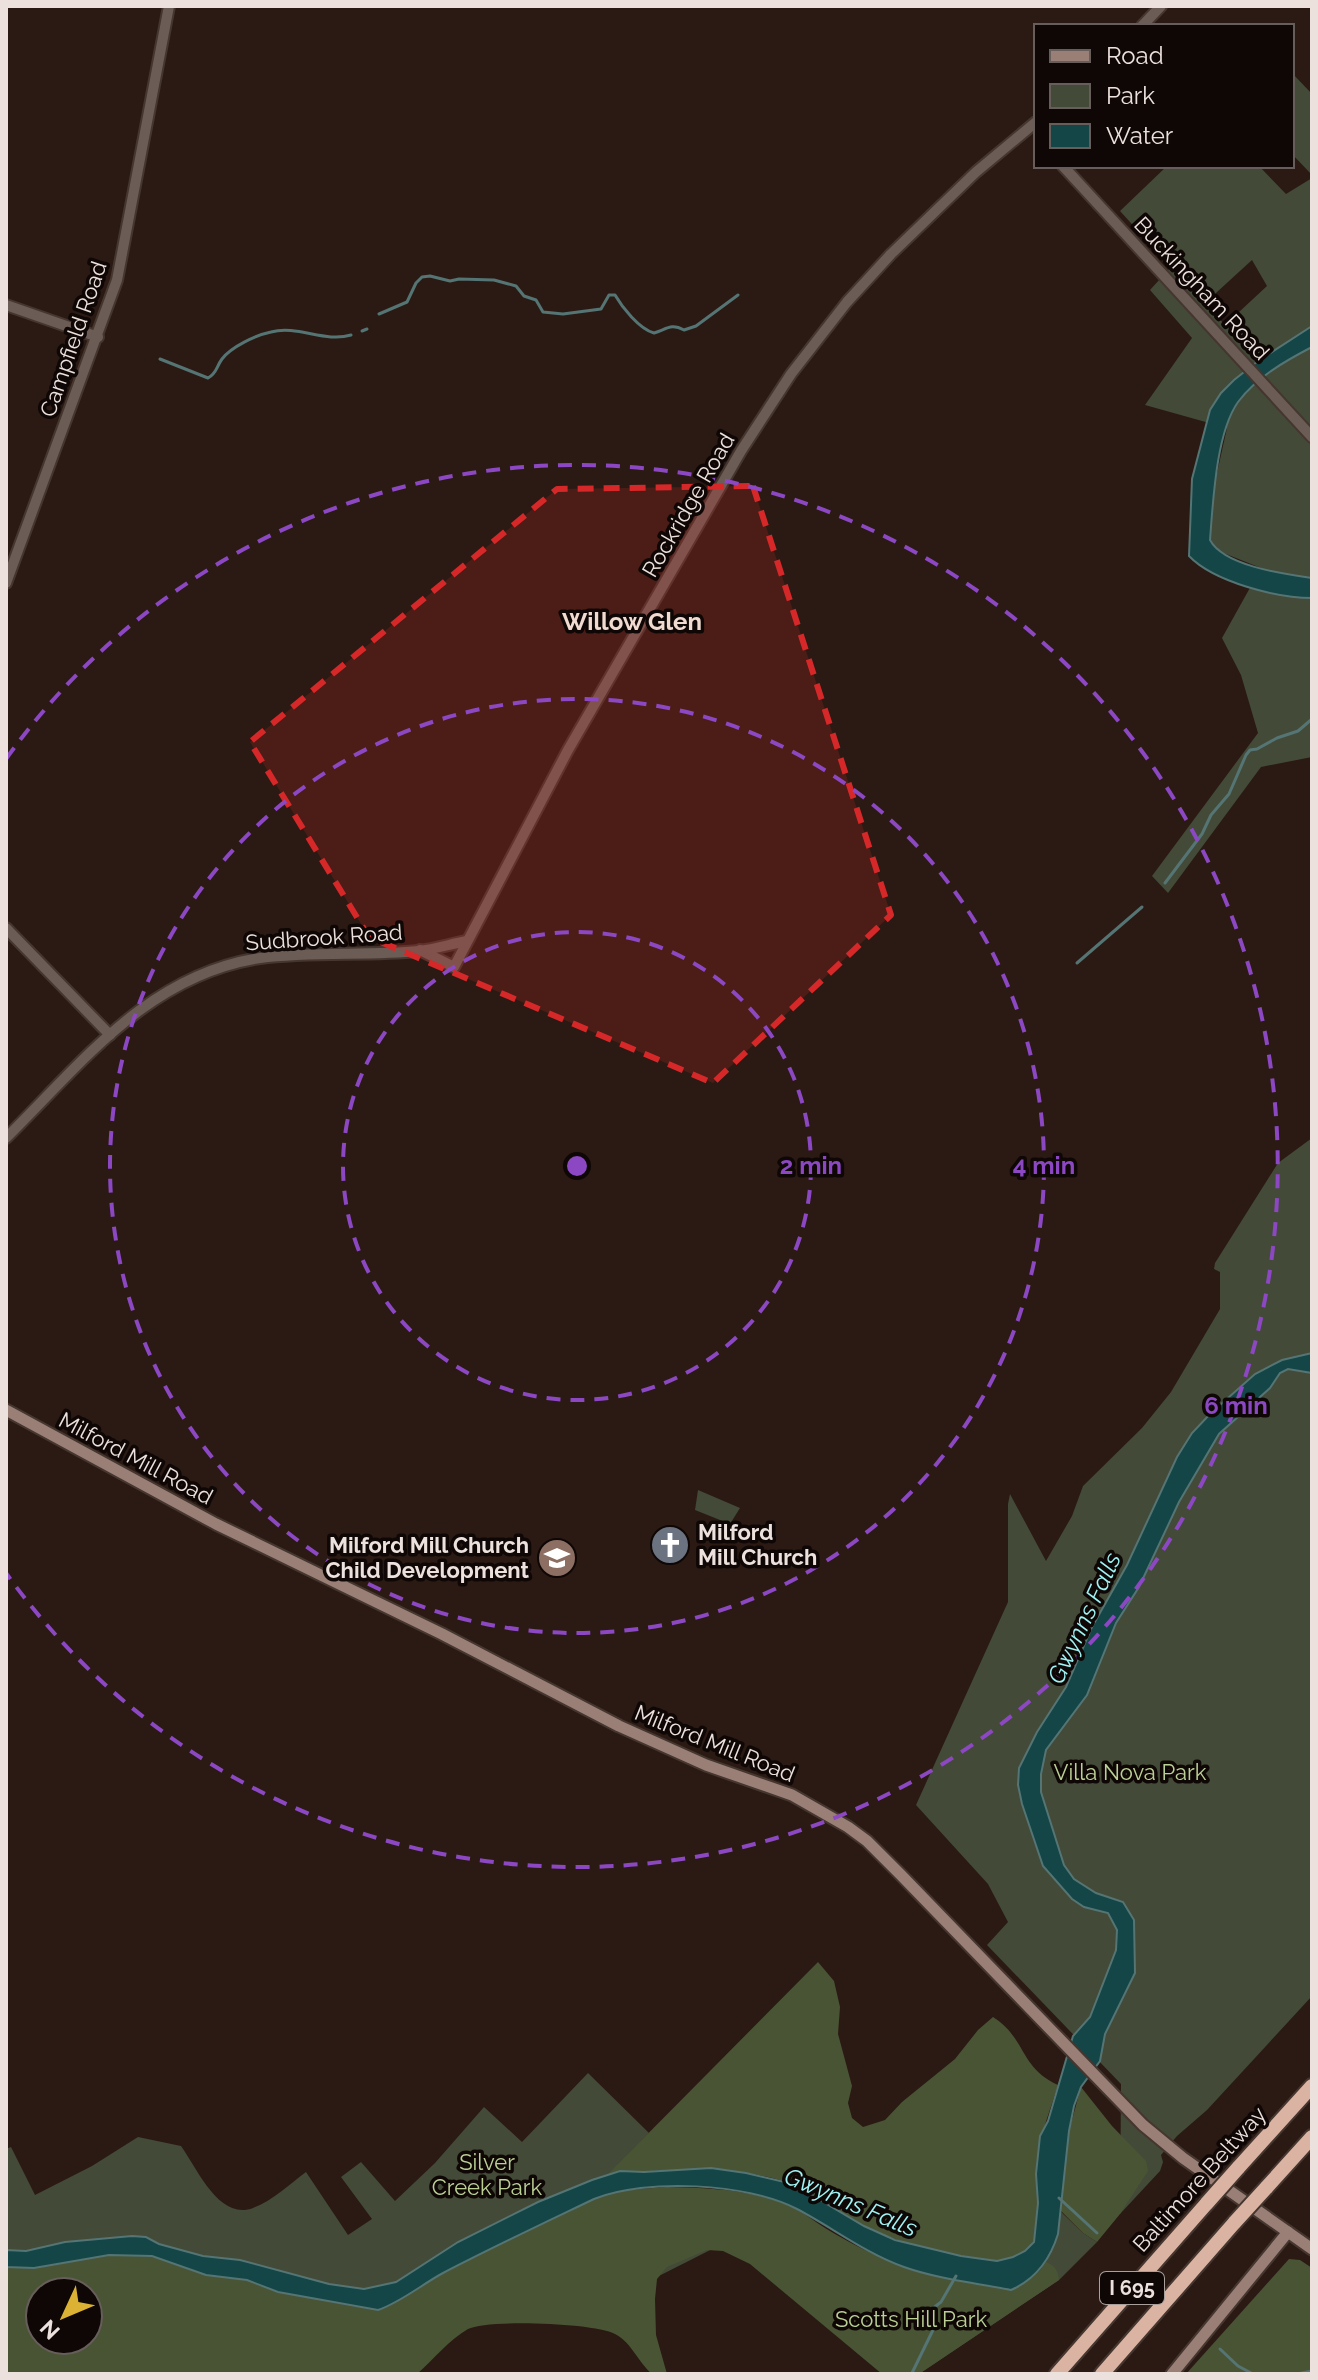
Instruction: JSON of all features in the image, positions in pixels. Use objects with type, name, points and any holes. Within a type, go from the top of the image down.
[{"type":"highway","name":"Baltimore Beltway","points":[[1057,2374],[1312,2086]]},
{"type":"highway","name":"I 695","points":[[1102,2374],[1312,2137]]},
{"type":"main road","name":"Milford Mill Road","points":[[6,1410],[216,1524],[442,1634],[619,1726],[706,1765],[792,1795],[826,1813],[867,1841],[1166,2145],[1312,2249]]},
{"type":"main road","points":[[1172,2374],[1288,2232]]},
{"type":"street","name":"Campfield Road","points":[[6,583],[98,337],[122,262],[169,6]]},
{"type":"street","points":[[1144,24],[1161,6]]},
{"type":"street","name":"Rockridge Road","points":[[454,967],[568,750],[741,451],[791,374],[891,254],[976,172],[1033,129]]},
{"type":"street","name":"Buckingham Road","points":[[1065,168],[1312,437]]},
{"type":"street","points":[[6,305],[98,337]]},
{"type":"street","points":[[6,928],[110,1035]]},
{"type":"street","name":"Sudbrook Road","points":[[6,1138],[146,1003],[211,970],[273,957],[420,950],[467,941]]},
{"type":"street","name":"Sudbrook Road","points":[[420,950],[454,967]]},
{"type":"highlighted area","points":[[753,486],[891,915],[713,1083],[369,937],[250,742],[557,489]]},
{"type":"green space","points":[[1294,75],[1312,94],[1312,175],[1294,156]]},
{"type":"green space","points":[[1165,168],[1261,168],[1286,194],[1312,178],[1312,757],[1261,767],[1168,893],[1152,876],[1258,733],[1241,675],[1222,638],[1261,568],[1221,552],[1210,540],[1215,482],[1227,428],[1145,405],[1192,338],[1150,290],[1171,267],[1120,211]],"holes":[[[1252,260],[1267,286],[1225,325],[1205,303]]]},
{"type":"green space","name":"Villa Nova Park","points":[[1312,1138],[1312,1996],[1207,2110],[1177,2136],[1161,2155],[1163,2162],[1160,2171],[1120,2214],[1121,2084],[987,1945],[1008,1922],[988,1884],[916,1805],[1008,1602],[1010,1494],[1046,1561],[1072,1516],[1083,1486],[1142,1428],[1171,1392],[1220,1309],[1220,1272],[1214,1269],[1215,1263],[1278,1163]]},
{"type":"green space","points":[[698,1490],[740,1508],[730,1524],[695,1510]]},
{"type":"green space","points":[[818,1962],[834,1981],[840,2007],[838,2034],[852,2086],[848,2103],[852,2118],[863,2127],[885,2120],[902,2102],[955,2059],[978,2030],[993,2017],[1012,2034],[1036,2070],[1058,2085],[1037,2162],[1038,2229],[1025,2251],[1012,2258],[985,2261],[930,2250],[864,2226],[795,2185],[732,2170],[620,2171],[607,2175]]},
{"type":"green space","points":[[588,2073],[649,2133],[597,2186],[930,2274],[1011,2290],[1047,2257],[1056,2238],[1059,2210],[1097,2242],[1059,2280],[919,2374],[730,2240],[649,2281],[6,2374],[6,2149],[11,2147],[35,2195],[92,2166],[138,2137],[181,2146],[219,2200],[241,2210],[267,2201],[306,2172],[348,2235],[372,2219],[341,2177],[361,2162],[395,2201],[435,2163],[484,2107],[522,2142]]},
{"type":"green space","points":[[1081,2087],[1112,2126],[1146,2161],[1148,2171],[1097,2242],[1060,2210],[1069,2131]]},
{"type":"green space","name":"Scotts Hill Park","points":[[667,2187],[743,2193],[788,2205],[863,2249],[928,2274],[1011,2290],[1038,2273],[1046,2262],[1056,2269],[1059,2280],[919,2374],[882,2374],[750,2264],[723,2251],[707,2250],[667,2267],[657,2279],[656,2335],[667,2374],[652,2374],[626,2342],[604,2330],[518,2323],[468,2329],[417,2374],[6,2374],[6,2267],[34,2268],[133,2254],[152,2256],[206,2275],[247,2280],[278,2292],[355,2307],[393,2304],[441,2274],[613,2191]]},
{"type":"green space","points":[[1289,2259],[1300,2260],[1312,2268],[1312,2374],[1186,2374]]},
{"type":"water","points":[[1312,326],[1312,347],[1263,377],[1238,402],[1231,415],[1220,449],[1210,540],[1217,549],[1241,562],[1312,578],[1312,598],[1247,587],[1214,574],[1189,556],[1192,479],[1210,410],[1234,380]]},
{"type":"water","name":"Gwynns Falls","points":[[1312,1353],[1312,1373],[1288,1369],[1280,1373],[1270,1388],[1219,1434],[1179,1502],[1139,1587],[1116,1623],[1087,1695],[1046,1750],[1041,1792],[1064,1865],[1074,1879],[1096,1893],[1123,1902],[1134,1920],[1135,1973],[1105,2034],[1100,2061],[1081,2087],[1074,2106],[1058,2234],[1046,2260],[1028,2280],[1011,2290],[917,2271],[876,2255],[776,2200],[696,2186],[641,2188],[594,2199],[462,2263],[378,2310],[278,2292],[247,2280],[206,2275],[152,2256],[109,2255],[34,2268],[6,2267],[6,2250],[26,2251],[65,2242],[132,2236],[146,2237],[159,2244],[203,2256],[240,2260],[329,2284],[364,2289],[396,2282],[458,2242],[538,2202],[592,2180],[620,2171],[711,2168],[793,2184],[864,2226],[895,2240],[997,2261],[1025,2251],[1034,2242],[1040,2136],[1048,2121],[1073,2036],[1090,2017],[1116,1950],[1117,1930],[1108,1913],[1084,1907],[1072,1899],[1043,1866],[1022,1804],[1018,1785],[1019,1768],[1037,1732],[1066,1687],[1092,1627],[1127,1565],[1177,1457],[1192,1433],[1255,1374],[1282,1360]]},
{"type":"waterway","points":[[379,314],[407,302],[416,283],[422,277],[430,276],[450,281],[494,280],[516,286],[524,296],[536,300],[543,312],[563,314],[601,309],[609,295],[615,295],[637,322],[654,333],[672,327],[684,330],[696,326],[738,295]]},
{"type":"waterway","points":[[362,331],[367,329]]},
{"type":"waterway","points":[[160,359],[208,378],[231,350],[265,334],[281,330],[331,337],[351,335]]},
{"type":"waterway","points":[[1165,883],[1229,794],[1250,750],[1298,731],[1312,719]]},
{"type":"waterway","points":[[1077,963],[1142,907]]},
{"type":"waterway","points":[[1059,2198],[1097,2233]]},
{"type":"waterway","points":[[912,2373],[934,2328],[932,2309],[941,2302],[956,2276]]},
{"type":"waterway","points":[[1220,2349],[1238,2366],[1253,2374]]},
{"type":"waterway","points":[[1297,2374],[1312,2371]]},
{"type":"place","name":"Milford Mill Church","points":[[670,1545]]},
{"type":"place","name":"Milford Mill Church Child Development","points":[[557,1558]]},
{"type":"district","name":"Willow Glen","points":[[632,621]]},
{"type":"park label","name":"Silver Creek Park","points":[[487,2174]]}]
